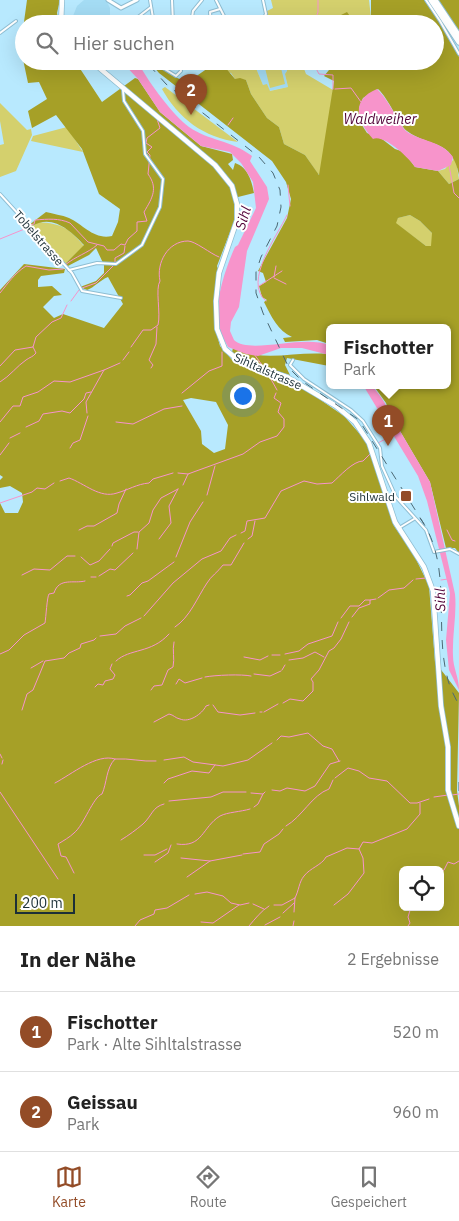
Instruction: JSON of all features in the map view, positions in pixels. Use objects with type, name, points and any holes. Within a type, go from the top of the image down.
[{"type":"highway","points":[[431,0],[441,15]]},
{"type":"highway","points":[[435,0],[459,36]]},
{"type":"highway","points":[[444,20],[459,42]]},
{"type":"main road","points":[[61,15],[62,0]]},
{"type":"main road","points":[[108,0],[120,8],[137,0]]},
{"type":"main road","name":"Sihltalstrasse","points":[[102,70],[217,167],[226,177],[234,191],[237,220],[219,273],[217,290],[216,327],[224,347],[242,362],[294,380],[353,420],[371,446],[399,528],[424,567],[434,595],[440,704],[448,747],[448,788],[450,801],[459,826]]},
{"type":"street","points":[[150,0],[153,15]]},
{"type":"street","points":[[172,0],[173,15]]},
{"type":"street","points":[[193,15],[195,8],[202,0]]},
{"type":"street","points":[[216,0],[223,15]]},
{"type":"street","points":[[263,0],[265,15]]},
{"type":"street","points":[[426,0],[435,15]]},
{"type":"street","points":[[141,15],[152,7]]},
{"type":"street","points":[[210,15],[210,12],[220,9]]},
{"type":"street","points":[[0,33],[15,22]]},
{"type":"street","points":[[444,29],[459,54]]},
{"type":"street","points":[[166,70],[176,76],[181,70]]},
{"type":"street","name":"Tobelstrasse","points":[[0,194],[69,270],[76,270],[97,263],[116,264],[145,241],[151,223],[160,207],[164,186],[161,173],[144,151],[143,131],[123,99],[124,89]]},
{"type":"street","points":[[69,270],[84,292],[110,294],[121,298]]},
{"type":"street","points":[[74,276],[76,270]]},
{"type":"street","points":[[293,360],[290,365],[304,379],[351,410],[363,421],[380,448],[382,466],[396,497],[426,530],[434,552],[456,550],[459,554]]},
{"type":"street","points":[[399,528],[414,519]]},
{"type":"shaded area","points":[[27,0],[60,0],[57,15],[25,15]]},
{"type":"shaded area","points":[[84,0],[106,0],[110,8],[110,15],[73,15],[77,6]]},
{"type":"shaded area","points":[[271,0],[369,0],[371,15],[267,15],[267,11],[273,8]]},
{"type":"shaded area","points":[[371,0],[424,0],[436,15],[371,15]]},
{"type":"shaded area","points":[[437,0],[459,0],[459,32]]},
{"type":"shaded area","points":[[444,30],[459,57],[459,175],[456,163],[446,149],[407,131],[378,89],[363,98],[359,108],[360,122],[367,133],[382,139],[395,149],[404,152],[415,167],[438,171],[449,184],[459,179],[459,553],[455,548],[446,548],[430,482],[390,414],[386,403],[376,389],[451,389],[451,324],[326,324],[326,343],[317,340],[285,342],[283,338],[292,337],[283,331],[272,318],[264,302],[267,300],[262,297],[259,286],[266,282],[263,273],[258,271],[287,218],[291,199],[286,182],[272,161],[156,70],[165,70],[175,77],[188,82],[205,70],[227,70],[235,79],[246,80],[251,94],[267,118],[279,127],[284,144],[305,155],[319,175],[334,81],[324,76],[329,70],[444,70]],"holes":[[[410,215],[420,221],[432,233],[431,246],[426,246],[396,223],[398,218]]]},
{"type":"shaded area","points":[[25,70],[81,70],[102,102],[135,78],[138,79],[160,112],[201,146],[232,154],[233,160],[228,164],[233,170],[235,163],[239,165],[249,175],[254,193],[234,198],[235,219],[217,266],[214,324],[220,346],[232,360],[242,366],[280,377],[306,390],[344,416],[366,441],[394,526],[413,553],[429,586],[435,662],[459,693],[457,791],[459,806],[459,926],[0,926],[0,503],[5,513],[18,513],[23,502],[22,493],[10,486],[0,488],[0,480],[3,477],[0,475],[0,290],[24,264],[65,269],[64,273],[41,276],[38,280],[38,287],[52,286],[62,295],[54,296],[43,307],[54,318],[63,314],[104,328],[123,304],[108,277],[87,290],[80,287],[96,281],[104,273],[104,265],[96,248],[89,255],[66,267],[64,265],[84,245],[60,225],[46,222],[38,223],[31,227],[29,225],[46,212],[69,218],[94,234],[106,237],[112,236],[118,222],[120,209],[99,194],[82,149],[56,115],[32,128],[28,111],[47,99],[39,82],[28,83]],"holes":[[[191,398],[216,402],[228,425],[225,449],[214,453],[202,444],[201,431],[183,400]]]},
{"type":"shaded area","points":[[217,70],[257,70],[263,85],[267,84],[270,91],[288,87],[285,74],[287,70],[304,70],[306,74],[333,90],[321,174],[318,174],[305,155],[284,144],[279,127],[267,118],[251,94],[246,80],[235,79],[231,73]]},
{"type":"shaded area","points":[[257,70],[287,70],[285,74],[288,87],[269,91],[263,85]]},
{"type":"shaded area","points":[[266,70],[282,70],[285,84],[270,88]]},
{"type":"shaded area","points":[[165,87],[238,142],[214,136],[193,125],[168,99],[162,89]]},
{"type":"shaded area","points":[[0,103],[27,130],[31,129],[32,135],[16,171],[0,177],[0,145],[4,144],[0,121]]},
{"type":"shaded area","points":[[67,127],[83,152],[31,141],[33,136]]},
{"type":"shaded area","points":[[453,157],[456,161],[459,179],[449,184],[438,171],[445,169],[453,160]]},
{"type":"shaded area","points":[[410,215],[420,221],[432,233],[432,246],[426,246],[395,223],[398,218]]},
{"type":"shaded area","points":[[38,222],[59,225],[69,231],[84,246],[64,265],[31,228]]},
{"type":"shaded area","points":[[233,348],[256,355],[267,356],[326,354],[326,365],[287,358],[285,365],[290,375],[244,361],[232,352]]},
{"type":"water","points":[[130,70],[143,70],[162,99],[189,127],[252,156],[250,161],[267,187],[269,199],[247,251],[239,307],[231,322],[230,331],[234,340],[252,346],[318,342],[326,344],[326,354],[302,348],[281,348],[258,356],[246,354],[228,347],[218,324],[218,301],[231,256],[256,208],[253,182],[241,163],[230,152],[201,146],[160,112],[138,79]]},
{"type":"water","name":"Waldweiher","points":[[377,89],[386,99],[406,131],[443,147],[453,157],[451,165],[438,171],[415,167],[390,143],[378,138],[373,139],[363,125],[359,111],[363,99]]},
{"type":"water","points":[[365,389],[374,389],[382,399],[430,482],[455,594],[453,656],[459,690],[449,670],[446,640],[450,593],[427,501],[418,476]]},
{"type":"waterway","points":[[317,15],[318,0]]},
{"type":"waterway","points":[[317,70],[319,74],[333,75],[333,89]]},
{"type":"waterway","points":[[335,89],[351,88],[361,102]]},
{"type":"waterway","points":[[228,125],[233,118]]},
{"type":"waterway","points":[[30,225],[34,224],[35,220],[62,220],[70,223],[88,242],[104,246],[107,250],[114,250],[121,244],[125,245],[128,239],[137,231],[137,222],[147,221],[144,212],[152,197],[154,188],[148,174],[150,155],[147,152],[152,147],[146,143],[147,138],[160,128],[157,119]]},
{"type":"waterway","points":[[449,165],[454,193],[459,198]]},
{"type":"waterway","points":[[288,185],[290,206]]},
{"type":"waterway","points":[[266,301],[260,293],[258,282],[260,271],[264,258],[287,215]]},
{"type":"waterway","points":[[0,239],[27,228]]},
{"type":"waterway","points":[[131,347],[143,330],[151,330],[158,325],[160,267],[169,249],[181,242],[188,241],[219,257]]},
{"type":"waterway","points":[[65,265],[97,245]]},
{"type":"waterway","points":[[115,262],[115,258],[124,253],[125,246]]},
{"type":"waterway","points":[[0,293],[15,275],[26,266],[49,270],[63,269]]},
{"type":"waterway","points":[[82,288],[96,283],[113,266]]},
{"type":"waterway","points":[[274,277],[276,266]]},
{"type":"waterway","points":[[259,286],[282,271]]},
{"type":"waterway","points":[[274,278],[286,284]]},
{"type":"waterway","points":[[71,301],[79,290]]},
{"type":"waterway","points":[[0,366],[15,350],[33,347],[36,337],[52,322],[61,318],[67,305]]},
{"type":"waterway","points":[[151,368],[153,365],[149,360],[156,344],[157,327]]},
{"type":"waterway","points":[[0,382],[36,353],[33,347]]},
{"type":"waterway","points":[[123,360],[129,352]]},
{"type":"waterway","points":[[182,393],[209,371],[222,366],[222,352]]},
{"type":"waterway","points":[[254,354],[262,365]]},
{"type":"waterway","points":[[87,413],[86,402],[104,370],[120,363]]},
{"type":"waterway","points":[[0,422],[13,406],[20,406],[23,397],[38,392],[54,381],[70,382],[104,370]]},
{"type":"waterway","points":[[267,372],[277,390]]},
{"type":"waterway","points":[[26,427],[39,421],[43,414],[62,411],[70,413],[84,399],[86,393],[91,392]]},
{"type":"waterway","points":[[183,485],[188,474],[243,454],[260,442],[277,436],[284,427],[284,419],[278,412],[281,403],[274,398],[276,393]]},
{"type":"waterway","points":[[116,422],[133,424],[164,409],[182,406]]},
{"type":"waterway","points":[[70,448],[73,443],[80,440],[88,416]]},
{"type":"waterway","points":[[10,438],[20,433]]},
{"type":"waterway","points":[[378,443],[393,435]]},
{"type":"waterway","points":[[0,455],[9,443]]},
{"type":"waterway","points":[[241,533],[245,531],[247,521],[265,518],[281,491],[304,481],[317,484],[332,483],[351,466],[363,461],[371,453]]},
{"type":"waterway","points":[[207,495],[215,466]]},
{"type":"waterway","points":[[60,481],[69,478],[92,490],[111,494],[149,483],[153,479],[173,473]]},
{"type":"waterway","points":[[178,473],[188,474]]},
{"type":"waterway","points":[[0,503],[32,492],[37,488],[45,489],[54,483]]},
{"type":"waterway","points":[[79,530],[87,526],[94,526],[117,513],[126,489]]},
{"type":"waterway","points":[[159,539],[171,523],[169,506],[178,489]]},
{"type":"waterway","points":[[137,549],[139,532],[149,523],[153,510],[161,498],[178,489]]},
{"type":"waterway","points":[[176,557],[190,522],[203,502]]},
{"type":"waterway","points":[[248,539],[252,536],[255,521]]},
{"type":"waterway","points":[[447,530],[452,540],[455,541]]},
{"type":"waterway","points":[[112,546],[113,543],[134,532],[138,532]]},
{"type":"waterway","points":[[144,616],[173,583],[202,559],[221,551],[230,538],[236,535]]},
{"type":"waterway","points":[[175,627],[189,613],[210,578],[223,565],[231,565],[244,543]]},
{"type":"waterway","points":[[81,557],[90,565],[99,561],[110,549]]},
{"type":"waterway","points":[[99,576],[110,569],[115,570],[133,553]]},
{"type":"waterway","points":[[22,575],[34,569],[50,570],[67,556],[75,556]]},
{"type":"waterway","points":[[127,596],[142,583],[148,581],[174,562]]},
{"type":"waterway","points":[[91,577],[96,577]]},
{"type":"waterway","points":[[416,579],[426,578]]},
{"type":"waterway","points":[[441,580],[448,579]]},
{"type":"waterway","points":[[378,598],[389,590],[404,588],[413,580]]},
{"type":"waterway","points":[[0,654],[9,650],[24,635],[45,623],[48,596],[54,593],[59,585],[67,582],[85,581]]},
{"type":"waterway","points":[[352,617],[359,608],[370,604],[370,600],[376,599]]},
{"type":"waterway","points":[[341,618],[350,606],[359,606],[365,600],[370,600]]},
{"type":"waterway","points":[[100,636],[116,634],[125,626],[141,618]]},
{"type":"waterway","points":[[285,654],[299,651],[308,644],[332,636],[338,622]]},
{"type":"waterway","points":[[283,703],[290,699],[303,701],[313,691],[311,679],[319,670],[329,651],[341,639],[349,622]]},
{"type":"waterway","points":[[116,661],[128,654],[155,645],[169,634]]},
{"type":"waterway","points":[[22,710],[27,694],[33,690],[45,661],[64,658],[69,653],[80,648],[81,644],[96,638]]},
{"type":"waterway","points":[[151,690],[154,686],[162,685],[168,670],[173,667],[174,642]]},
{"type":"waterway","points":[[289,660],[303,658],[315,652],[324,657]]},
{"type":"waterway","points":[[272,655],[280,655]]},
{"type":"waterway","points":[[244,657],[260,660],[268,656]]},
{"type":"waterway","points":[[31,668],[43,661]]},
{"type":"waterway","points":[[95,687],[98,684],[103,685],[105,681],[113,679],[115,675],[110,669],[112,664]]},
{"type":"waterway","points":[[282,670],[285,665]]},
{"type":"waterway","points":[[254,674],[270,676],[281,671]]},
{"type":"waterway","points":[[205,677],[251,676]]},
{"type":"waterway","points":[[176,684],[179,679],[185,683],[202,678]]},
{"type":"waterway","points":[[264,712],[278,704]]},
{"type":"waterway","points":[[154,722],[169,714],[178,719],[191,719],[209,705]]},
{"type":"waterway","points":[[213,705],[218,712],[240,715],[255,713]]},
{"type":"waterway","points":[[277,740],[281,736],[289,737],[308,733],[323,746],[332,749],[339,761]]},
{"type":"waterway","points":[[164,760],[184,757],[193,762],[223,766],[248,760],[272,743]]},
{"type":"waterway","points":[[0,754],[2,758]]},
{"type":"waterway","points":[[55,783],[100,759],[115,759]]},
{"type":"waterway","points":[[74,873],[66,857],[61,856],[58,844],[78,829],[95,800],[102,794],[112,763],[115,759],[156,761]]},
{"type":"waterway","points":[[2,764],[3,760]]},
{"type":"waterway","points":[[272,790],[280,791],[287,788],[305,791],[315,786],[330,764],[340,761]]},
{"type":"waterway","points":[[164,783],[168,779],[192,771],[209,773],[215,765]]},
{"type":"waterway","points":[[335,778],[348,768],[359,771],[369,778],[387,781],[410,803],[429,799]]},
{"type":"waterway","points":[[286,826],[317,796],[329,789],[333,780]]},
{"type":"waterway","points":[[0,792],[58,879]]},
{"type":"waterway","points":[[169,801],[211,797],[223,792],[246,792]]},
{"type":"waterway","points":[[251,793],[263,794],[265,792]]},
{"type":"waterway","points":[[254,807],[258,804],[263,794]]},
{"type":"waterway","points":[[452,795],[459,794]]},
{"type":"waterway","points":[[434,797],[448,795]]},
{"type":"waterway","points":[[274,905],[282,905],[295,898],[304,876],[326,857],[347,848],[359,849],[363,842],[372,843],[407,829],[420,814],[420,803]]},
{"type":"waterway","points":[[121,840],[143,824],[157,807],[164,804]]},
{"type":"waterway","points":[[177,844],[192,843],[197,840],[220,816],[250,809]]},
{"type":"waterway","points":[[243,854],[260,852],[264,844],[283,829]]},
{"type":"waterway","points":[[155,862],[168,853],[171,845]]},
{"type":"waterway","points":[[144,855],[155,855],[167,849]]},
{"type":"waterway","points":[[334,905],[348,894],[364,873],[363,858],[359,849]]},
{"type":"waterway","points":[[187,877],[210,861],[242,855]]},
{"type":"waterway","points":[[181,858],[210,861]]},
{"type":"waterway","points":[[444,870],[448,862],[454,864],[459,861]]},
{"type":"waterway","points":[[195,894],[207,892],[223,896],[231,903],[240,905],[249,903]]},
{"type":"waterway","points":[[135,926],[140,920],[154,914],[155,910],[167,908],[189,895]]},
{"type":"waterway","points":[[294,912],[295,898]]},
{"type":"waterway","points":[[283,913],[294,903]]},
{"type":"waterway","points":[[253,904],[264,909]]},
{"type":"waterway","points":[[201,922],[213,923],[239,905]]},
{"type":"waterway","points":[[249,926],[269,906]]},
{"type":"waterway","points":[[408,926],[410,923],[408,917],[410,911]]},
{"type":"waterway","points":[[265,925],[280,917]]},
{"type":"waterway","points":[[293,926],[294,921]]},
{"type":"railway","points":[[153,70],[166,84],[259,157],[273,173],[280,190],[281,207],[277,226],[261,257],[256,272],[256,293],[263,313],[289,368],[302,381],[359,420],[424,524]]},
{"type":"railway","points":[[420,518],[430,536],[436,555],[440,575],[443,656],[449,683],[459,705]]},
{"type":"railway","points":[[459,782],[459,798]]},
{"type":"place","name":"Geissau","points":[[191,115]]},
{"type":"place","name":"Fischotter","points":[[388,446]]},
{"type":"place","name":"Sihlwald","points":[[406,496]]},
{"type":"water label","name":"Sihl","points":[[243,218]]},
{"type":"water label","name":"Sihl","points":[[440,600]]}]
